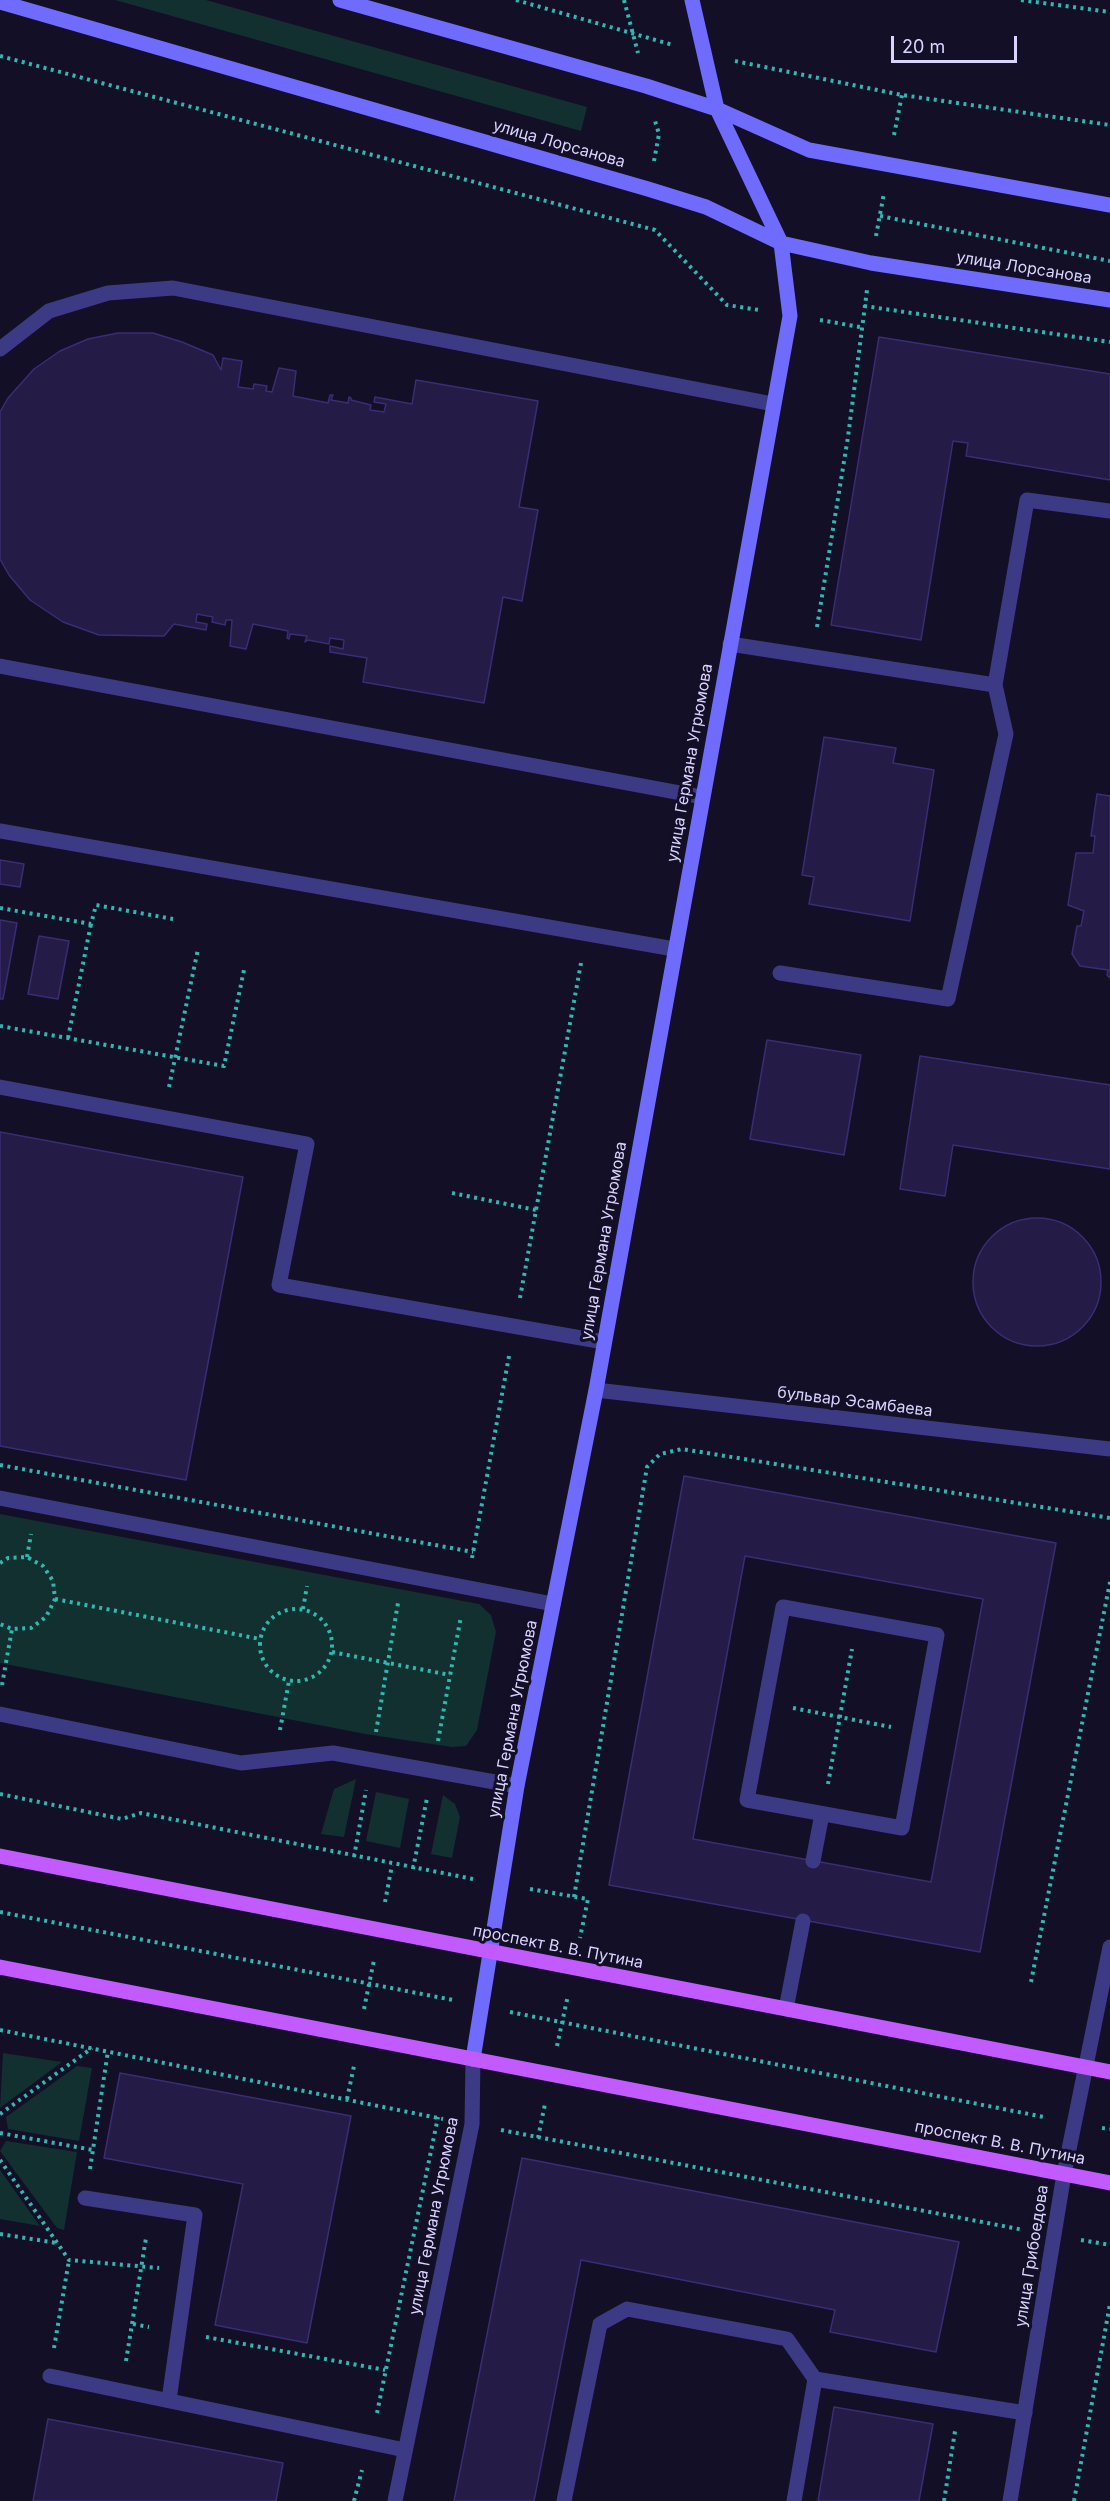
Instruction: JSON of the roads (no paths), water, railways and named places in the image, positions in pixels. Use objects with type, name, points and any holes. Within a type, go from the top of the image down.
[{"type":"main road","name":"проспект В. В. Путина","points":[[0,1856],[1110,2072]]},
{"type":"main road","name":"проспект В. В. Путина","points":[[0,1967],[1110,2183]]},
{"type":"street","points":[[340,0],[635,82],[717,109],[809,150],[1110,205]]},
{"type":"street","name":"улица Германа Угрюмова","points":[[395,2501],[472,2124],[473,2059],[517,1786],[596,1390],[674,948],[790,316],[781,243],[717,109],[692,0]]},
{"type":"street","name":"улица Лорсанова","points":[[0,2],[648,189],[706,207],[781,243],[871,263],[1110,300]]},
{"type":"street","points":[[0,348],[49,311],[108,293],[173,288],[773,404]]},
{"type":"street","points":[[780,973],[948,999],[1006,734],[995,685],[1027,500],[1110,511]]},
{"type":"street","points":[[730,644],[995,685]]},
{"type":"street","points":[[0,666],[702,797]]},
{"type":"street","points":[[0,831],[674,948]]},
{"type":"street","points":[[0,1087],[307,1144],[279,1285],[604,1342]]},
{"type":"street","name":"бульвар Эсамбаева","points":[[596,1390],[1110,1449]]},
{"type":"street","points":[[0,1498],[553,1604]]},
{"type":"street","points":[[783,1607],[937,1635],[902,1828],[822,1814],[747,1800],[783,1607]]},
{"type":"street","points":[[0,1714],[241,1763],[333,1753],[517,1786]]},
{"type":"street","points":[[813,1861],[822,1814]]},
{"type":"street","points":[[786,2009],[803,1921]]},
{"type":"street","name":"улица Грибоедова","points":[[1010,2501],[1064,2174],[1110,1947]]},
{"type":"street","points":[[86,2198],[195,2215],[169,2400]]},
{"type":"street","points":[[564,2501],[600,2324],[627,2309],[787,2339],[815,2379],[794,2501]]},
{"type":"street","points":[[50,2376],[405,2450]]},
{"type":"street","points":[[815,2379],[1025,2413]]}]
